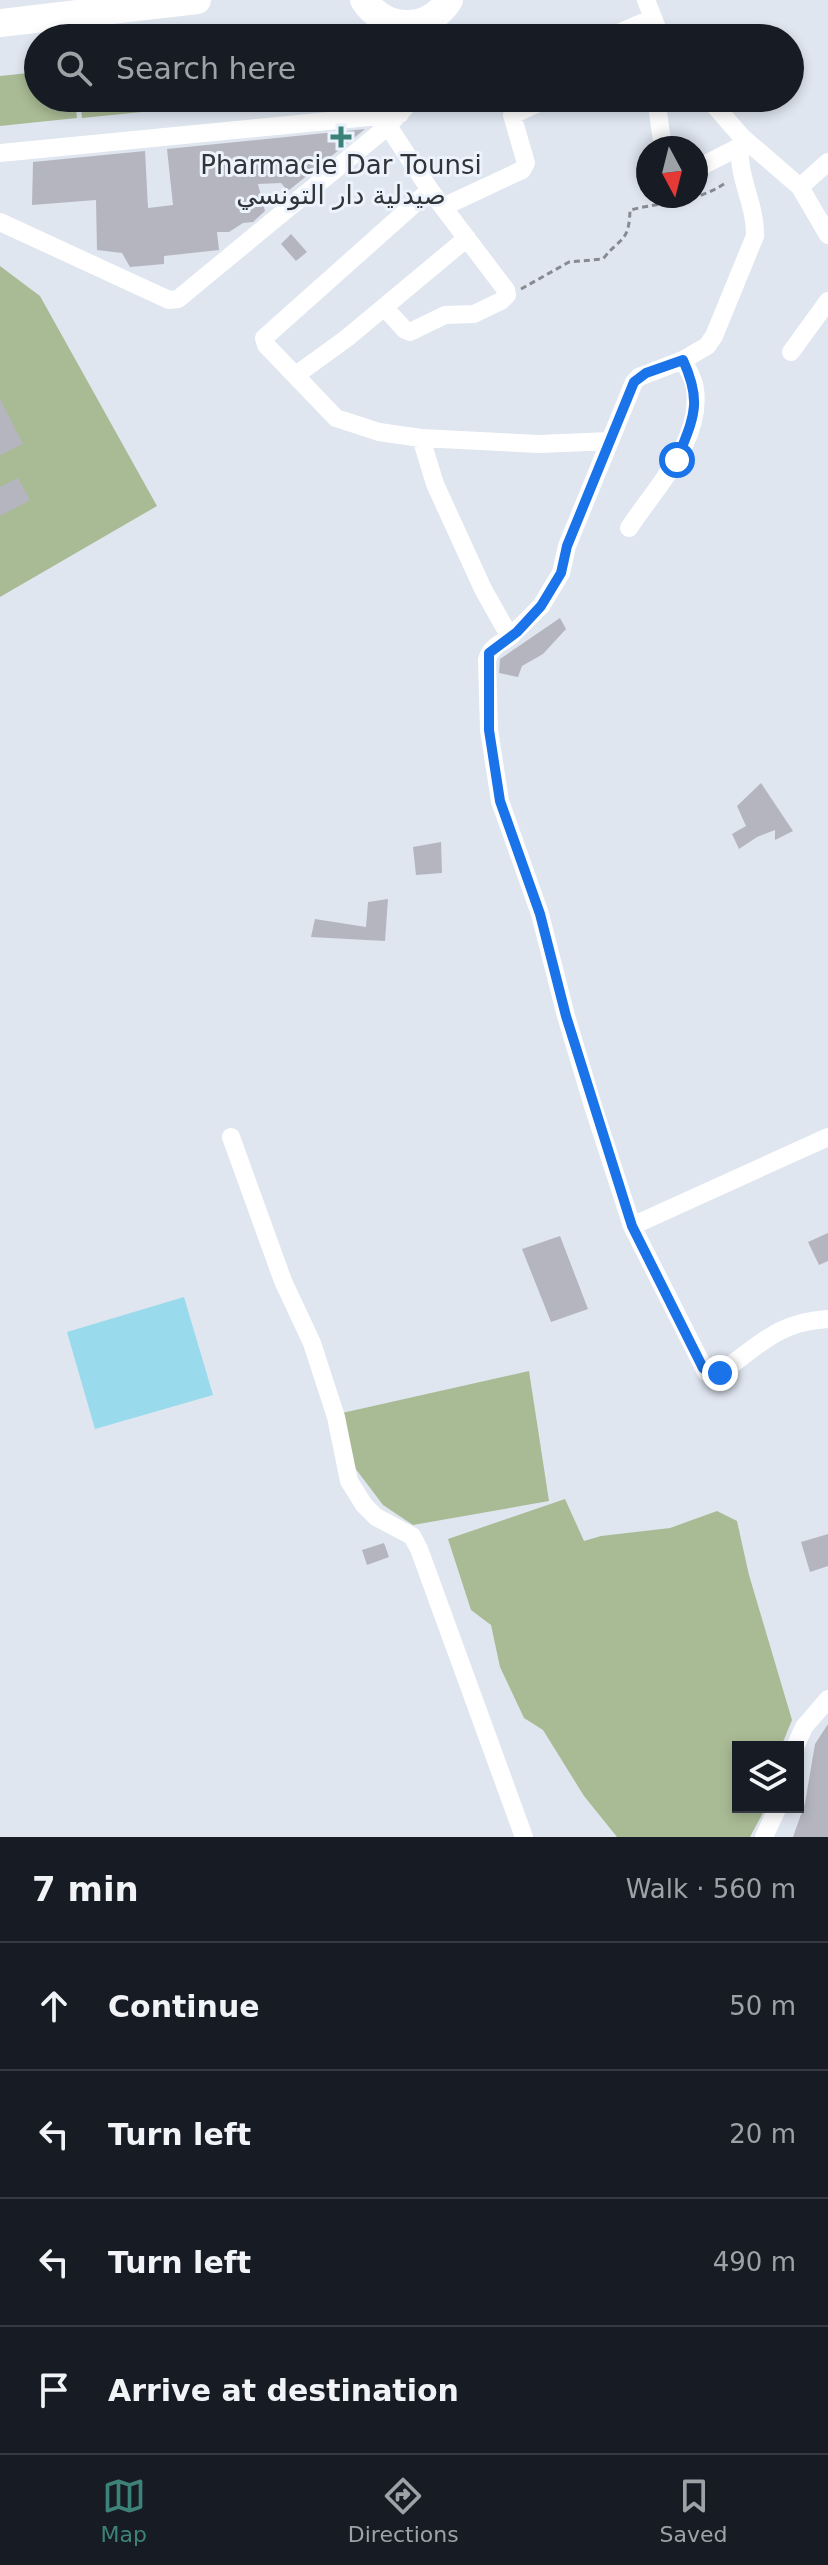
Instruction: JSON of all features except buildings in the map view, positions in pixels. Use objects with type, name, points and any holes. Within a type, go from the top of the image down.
[{"type":"main road","points":[[0,23],[197,0]]},
{"type":"main road","points":[[364,0],[391,24]]},
{"type":"main road","points":[[417,24],[437,18]]},
{"type":"street","points":[[646,0],[655,24]]},
{"type":"street","points":[[639,24],[653,18]]},
{"type":"street","points":[[0,222],[169,300],[178,299],[401,112]]},
{"type":"street","points":[[443,207],[522,170],[526,163],[512,115],[519,112]]},
{"type":"street","points":[[658,112],[661,136]]},
{"type":"street","points":[[718,112],[741,142],[800,187],[828,235]]},
{"type":"street","points":[[0,153],[394,120]]},
{"type":"street","points":[[384,307],[410,332],[445,315],[474,314],[505,299],[506,290],[430,190],[394,120]]},
{"type":"street","points":[[708,162],[741,142]]},
{"type":"street","points":[[741,142],[740,170],[754,219],[755,236],[714,336],[699,352],[646,373],[634,382],[567,546],[561,573],[541,606],[489,653],[489,730],[500,801],[540,914],[566,1016],[632,1226],[706,1372],[720,1373],[785,1327],[798,1322],[828,1319]]},
{"type":"street","points":[[800,187],[828,162]]},
{"type":"street","points":[[430,190],[264,338],[268,348],[336,418],[379,432],[421,438],[539,444],[610,441]]},
{"type":"street","points":[[296,375],[467,238]]},
{"type":"street","points":[[791,352],[828,301]]},
{"type":"street","points":[[629,528],[673,468],[690,428],[696,393],[683,360]]},
{"type":"street","points":[[421,438],[435,484],[483,589],[510,637]]},
{"type":"street","points":[[231,1137],[283,1281],[312,1343],[336,1417],[349,1481],[370,1511],[412,1536],[419,1549],[524,1837]]},
{"type":"street","points":[[632,1226],[828,1137]]},
{"type":"street","points":[[798,1741],[804,1727],[828,1699]]},
{"type":"street","points":[[764,1837],[775,1813]]},
{"type":"path","points":[[540,280],[569,262],[603,259],[624,240],[629,228],[630,210],[692,200],[738,177]]},
{"type":"green space","points":[[24,73],[24,112],[76,112],[77,118],[0,126],[0,76]]},
{"type":"green space","points":[[81,112],[142,112],[82,118]]},
{"type":"green space","points":[[0,266],[40,296],[157,506],[0,597]]},
{"type":"green space","points":[[529,1371],[549,1501],[413,1525],[383,1505],[355,1468],[342,1413]]},
{"type":"green space","points":[[565,1499],[584,1541],[601,1536],[670,1528],[717,1511],[737,1521],[749,1575],[792,1720],[783,1741],[732,1741],[732,1813],[763,1813],[750,1837],[617,1837],[584,1796],[543,1730],[524,1718],[500,1667],[491,1625],[471,1610],[448,1539]]},
{"type":"water","points":[[184,1297],[213,1395],[95,1429],[67,1332]]},
{"type":"place","name":"Pharmacie Dar Tounsi صيدلية دار التونسي","points":[[341,137]]},
{"type":"route","points":[[677,460],[690,428],[696,393],[683,360],[646,373],[634,382],[567,546],[561,573],[552,591],[517,632],[489,653],[489,730],[500,801],[540,914],[566,1016],[632,1226],[703,1368],[711,1374],[720,1373]]}]
